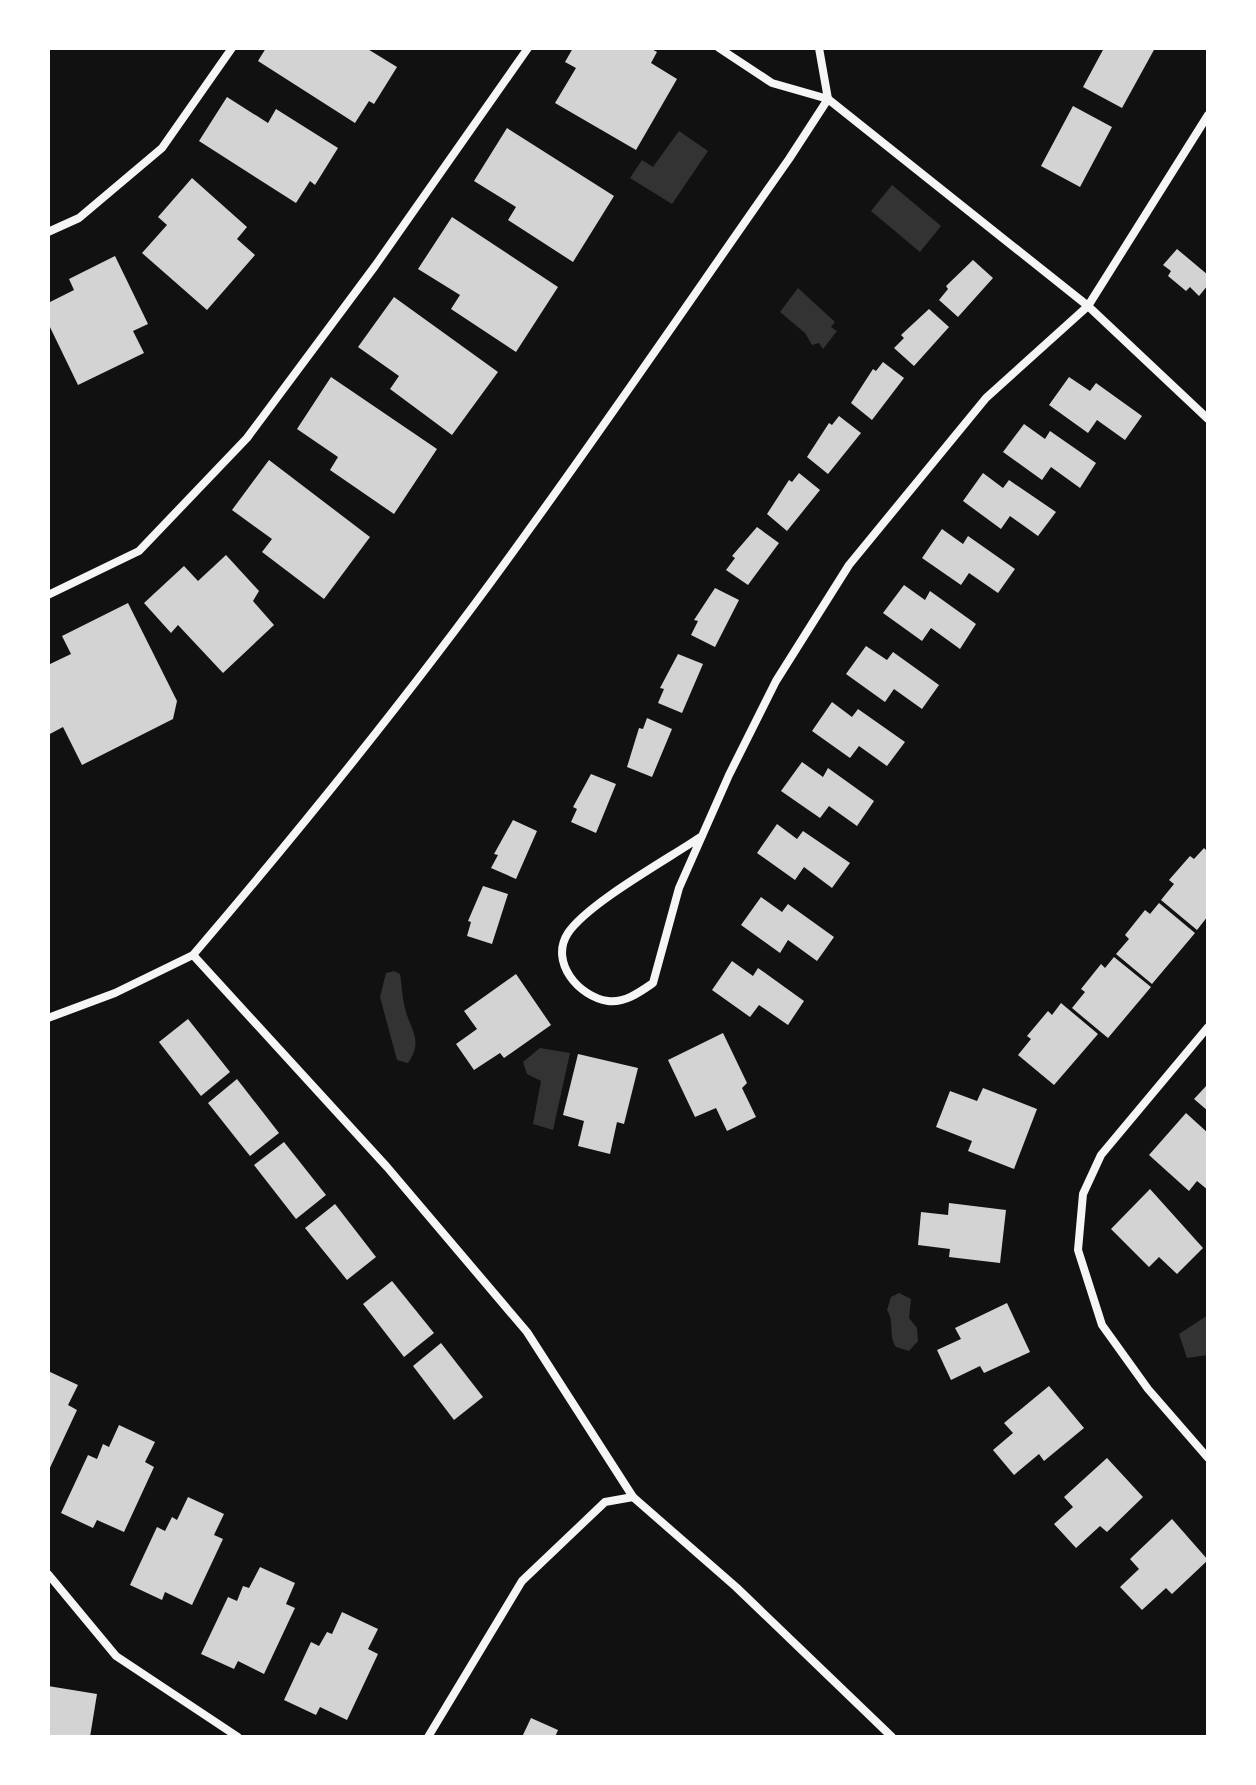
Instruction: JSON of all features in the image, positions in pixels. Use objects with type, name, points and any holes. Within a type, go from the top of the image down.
[{"type":"street","points":[[48,232],[79,218],[162,148],[232,48]]},
{"type":"street","points":[[48,595],[139,551],[247,438],[375,266],[528,48]]},
{"type":"street","points":[[719,48],[772,83],[828,99],[1088,306],[1208,419]]},
{"type":"street","points":[[48,1018],[115,993],[193,955],[388,718],[528,532],[828,99],[819,48]]},
{"type":"street","points":[[702,836],[586,913],[566,936],[563,962],[571,981],[589,994],[609,1001],[631,997],[653,983],[679,888],[702,836],[776,681],[849,565],[986,398],[1088,306],[1208,115]]},
{"type":"street","points":[[193,955],[387,1167],[527,1332],[633,1497],[736,1587],[892,1737]]},
{"type":"street","points":[[1208,1027],[1101,1155],[1083,1194],[1078,1250],[1102,1325],[1148,1389],[1208,1458]]},
{"type":"street","points":[[428,1737],[522,1581],[605,1502],[633,1497]]},
{"type":"street","points":[[48,1574],[116,1656],[238,1737]]},
{"type":"shaded area","points":[[679,131],[708,151],[672,204],[630,178],[642,160],[653,167]]},
{"type":"shaded area","points":[[892,185],[941,226],[920,252],[871,211]]},
{"type":"shaded area","points":[[798,288],[835,322],[831,327],[837,331],[823,349],[819,343],[812,345],[805,333],[780,312]]},
{"type":"shaded area","points":[[394,971],[400,974],[404,1004],[415,1041],[408,1063],[397,1060],[380,997],[386,973]]},
{"type":"shaded area","points":[[540,1048],[570,1053],[553,1130],[533,1124],[541,1081],[527,1074],[523,1062]]},
{"type":"shaded area","points":[[899,1293],[911,1299],[909,1318],[917,1328],[918,1341],[909,1351],[896,1347],[887,1310],[891,1297]]},
{"type":"shaded area","points":[[1208,1315],[1208,1355],[1187,1358],[1179,1334]]},
{"type":"building","points":[[266,48],[366,48],[397,67],[374,104],[369,101],[355,123],[258,61]]},
{"type":"building","points":[[573,48],[650,48],[657,52],[651,63],[677,79],[636,150],[555,103],[576,68],[565,62]]},
{"type":"building","points":[[1104,48],[1155,48],[1122,108],[1083,87]]},
{"type":"building","points":[[227,97],[268,123],[276,109],[338,148],[315,185],[310,181],[296,203],[199,141]]},
{"type":"building","points":[[1073,106],[1112,127],[1080,187],[1041,166]]},
{"type":"building","points":[[507,128],[614,196],[573,262],[508,220],[516,207],[474,181]]},
{"type":"building","points":[[192,178],[247,227],[237,239],[255,255],[207,310],[142,253],[167,225],[158,217]]},
{"type":"building","points":[[452,217],[558,287],[516,352],[451,309],[460,295],[418,269]]},
{"type":"building","points":[[1177,249],[1208,275],[1208,285],[1199,296],[1190,287],[1186,291],[1168,276],[1171,271],[1163,265]]},
{"type":"building","points":[[115,256],[148,324],[133,331],[144,353],[78,385],[48,323],[48,303],[74,290],[69,279]]},
{"type":"building","points":[[973,260],[993,278],[958,317],[939,300],[948,289],[946,286]]},
{"type":"building","points":[[394,297],[498,372],[452,435],[390,389],[399,376],[358,347]]},
{"type":"building","points":[[929,309],[949,327],[914,366],[894,348],[904,338],[901,335]]},
{"type":"building","points":[[883,362],[904,378],[872,420],[851,403],[873,369],[876,371]]},
{"type":"building","points":[[331,377],[437,449],[394,514],[330,470],[338,457],[297,429]]},
{"type":"building","points":[[1069,377],[1090,391],[1096,383],[1142,416],[1125,440],[1097,420],[1088,433],[1049,405]]},
{"type":"building","points":[[839,416],[861,433],[828,474],[807,457],[829,423],[832,425]]},
{"type":"building","points":[[1024,424],[1045,439],[1050,431],[1096,463],[1080,488],[1051,467],[1042,480],[1003,452]]},
{"type":"building","points":[[269,460],[370,537],[324,599],[262,552],[272,539],[232,510]]},
{"type":"building","points":[[799,473],[820,490],[787,531],[767,514],[789,480],[792,482]]},
{"type":"building","points":[[983,473],[1003,488],[1009,480],[1056,512],[1038,536],[1010,516],[1001,529],[963,501]]},
{"type":"building","points":[[757,527],[779,543],[748,585],[726,570],[735,558],[732,556]]},
{"type":"building","points":[[942,529],[963,544],[968,536],[1015,569],[998,593],[969,573],[961,585],[922,558]]},
{"type":"building","points":[[226,555],[259,591],[253,601],[274,625],[223,673],[178,625],[171,633],[144,603],[184,566],[198,581]]},
{"type":"building","points":[[904,585],[925,600],[930,591],[976,624],[960,649],[931,628],[922,641],[883,613]]},
{"type":"building","points":[[715,588],[739,600],[715,647],[691,635],[698,621],[694,620]]},
{"type":"building","points":[[128,603],[177,701],[173,719],[82,765],[63,727],[48,735],[48,665],[71,654],[62,636]]},
{"type":"building","points":[[866,646],[887,660],[893,652],[939,685],[922,709],[894,689],[885,702],[846,674]]},
{"type":"building","points":[[678,654],[703,664],[682,713],[658,703],[664,689],[660,688]]},
{"type":"building","points":[[832,702],[852,717],[858,709],[905,742],[887,766],[859,746],[850,758],[812,731]]},
{"type":"building","points":[[647,718],[672,729],[652,777],[627,767],[639,728],[643,729]]},
{"type":"building","points":[[802,762],[823,777],[828,768],[874,801],[857,826],[829,806],[820,818],[781,791]]},
{"type":"building","points":[[591,774],[616,784],[596,833],[571,822],[577,809],[573,807]]},
{"type":"building","points":[[513,820],[537,831],[516,879],[491,868],[498,855],[494,854]]},
{"type":"building","points":[[777,824],[797,839],[803,831],[850,863],[832,888],[804,867],[795,880],[757,853]]},
{"type":"building","points":[[1204,848],[1208,852],[1208,916],[1197,930],[1161,900],[1174,884],[1169,880],[1190,856],[1194,859]]},
{"type":"building","points":[[483,886],[508,894],[492,944],[467,936],[471,922],[468,921]]},
{"type":"building","points":[[761,897],[782,912],[788,904],[834,937],[817,961],[788,940],[780,953],[741,925]]},
{"type":"building","points":[[1159,903],[1195,933],[1152,984],[1116,954],[1129,939],[1125,935],[1145,910],[1150,914]]},
{"type":"building","points":[[1114,957],[1151,987],[1108,1038],[1072,1008],[1085,992],[1081,989],[1101,964],[1105,968]]},
{"type":"building","points":[[732,961],[753,976],[758,968],[804,1001],[788,1025],[759,1005],[750,1017],[712,990]]},
{"type":"building","points":[[516,974],[551,1025],[504,1058],[500,1053],[474,1070],[456,1044],[477,1029],[464,1011]]},
{"type":"building","points":[[1061,1003],[1098,1034],[1054,1085],[1018,1055],[1031,1039],[1027,1036],[1048,1011],[1052,1015]]},
{"type":"building","points":[[188,1019],[230,1072],[201,1096],[159,1042]]},
{"type":"building","points":[[723,1033],[747,1083],[742,1088],[756,1117],[727,1131],[716,1108],[695,1117],[668,1060]]},
{"type":"building","points":[[578,1054],[638,1068],[624,1124],[617,1122],[610,1154],[578,1146],[584,1121],[563,1115]]},
{"type":"building","points":[[237,1079],[279,1133],[250,1156],[208,1103]]},
{"type":"building","points":[[1208,1084],[1208,1111],[1194,1099]]},
{"type":"building","points":[[983,1088],[1037,1109],[1014,1169],[968,1151],[972,1141],[936,1127],[950,1091],[977,1101]]},
{"type":"building","points":[[1186,1113],[1208,1133],[1208,1190],[1197,1181],[1189,1191],[1149,1155]]},
{"type":"building","points":[[284,1142],[326,1195],[296,1219],[254,1165]]},
{"type":"building","points":[[1150,1189],[1203,1248],[1177,1274],[1159,1257],[1149,1267],[1111,1229]]},
{"type":"building","points":[[949,1203],[1006,1210],[1000,1263],[949,1257],[950,1249],[918,1245],[921,1212],[948,1215]]},
{"type":"building","points":[[335,1204],[376,1257],[347,1280],[305,1228]]},
{"type":"building","points":[[392,1281],[434,1333],[404,1357],[363,1304]]},
{"type":"building","points":[[1007,1303],[1030,1352],[984,1373],[980,1366],[951,1380],[937,1350],[961,1339],[955,1328]]},
{"type":"building","points":[[441,1343],[483,1397],[454,1420],[413,1366]]},
{"type":"building","points":[[48,1371],[78,1385],[68,1405],[77,1410],[48,1472]]},
{"type":"building","points":[[1049,1386],[1084,1428],[1044,1461],[1039,1454],[1014,1475],[993,1450],[1013,1433],[1004,1423]]},
{"type":"building","points":[[119,1425],[155,1442],[145,1462],[154,1467],[124,1532],[97,1520],[93,1528],[61,1513],[88,1455],[97,1459],[103,1444],[109,1447]]},
{"type":"building","points":[[1107,1458],[1143,1497],[1107,1532],[1100,1526],[1076,1548],[1054,1524],[1073,1507],[1064,1497]]},
{"type":"building","points":[[188,1497],[224,1514],[214,1535],[223,1539],[192,1605],[165,1592],[162,1600],[130,1585],[157,1527],[165,1531],[172,1517],[177,1520]]},
{"type":"building","points":[[1172,1519],[1208,1560],[1172,1594],[1166,1588],[1142,1610],[1120,1587],[1139,1569],[1130,1559]]},
{"type":"building","points":[[260,1567],[295,1583],[286,1604],[295,1608],[264,1674],[238,1661],[234,1669],[201,1654],[228,1597],[237,1601],[243,1586],[249,1588]]},
{"type":"building","points":[[342,1612],[378,1629],[368,1649],[378,1654],[347,1720],[320,1707],[316,1715],[284,1700],[311,1642],[319,1646],[327,1632],[332,1634]]},
{"type":"building","points":[[48,1686],[97,1694],[90,1737],[48,1737]]},
{"type":"building","points":[[531,1718],[558,1730],[555,1737],[522,1737]]}]
